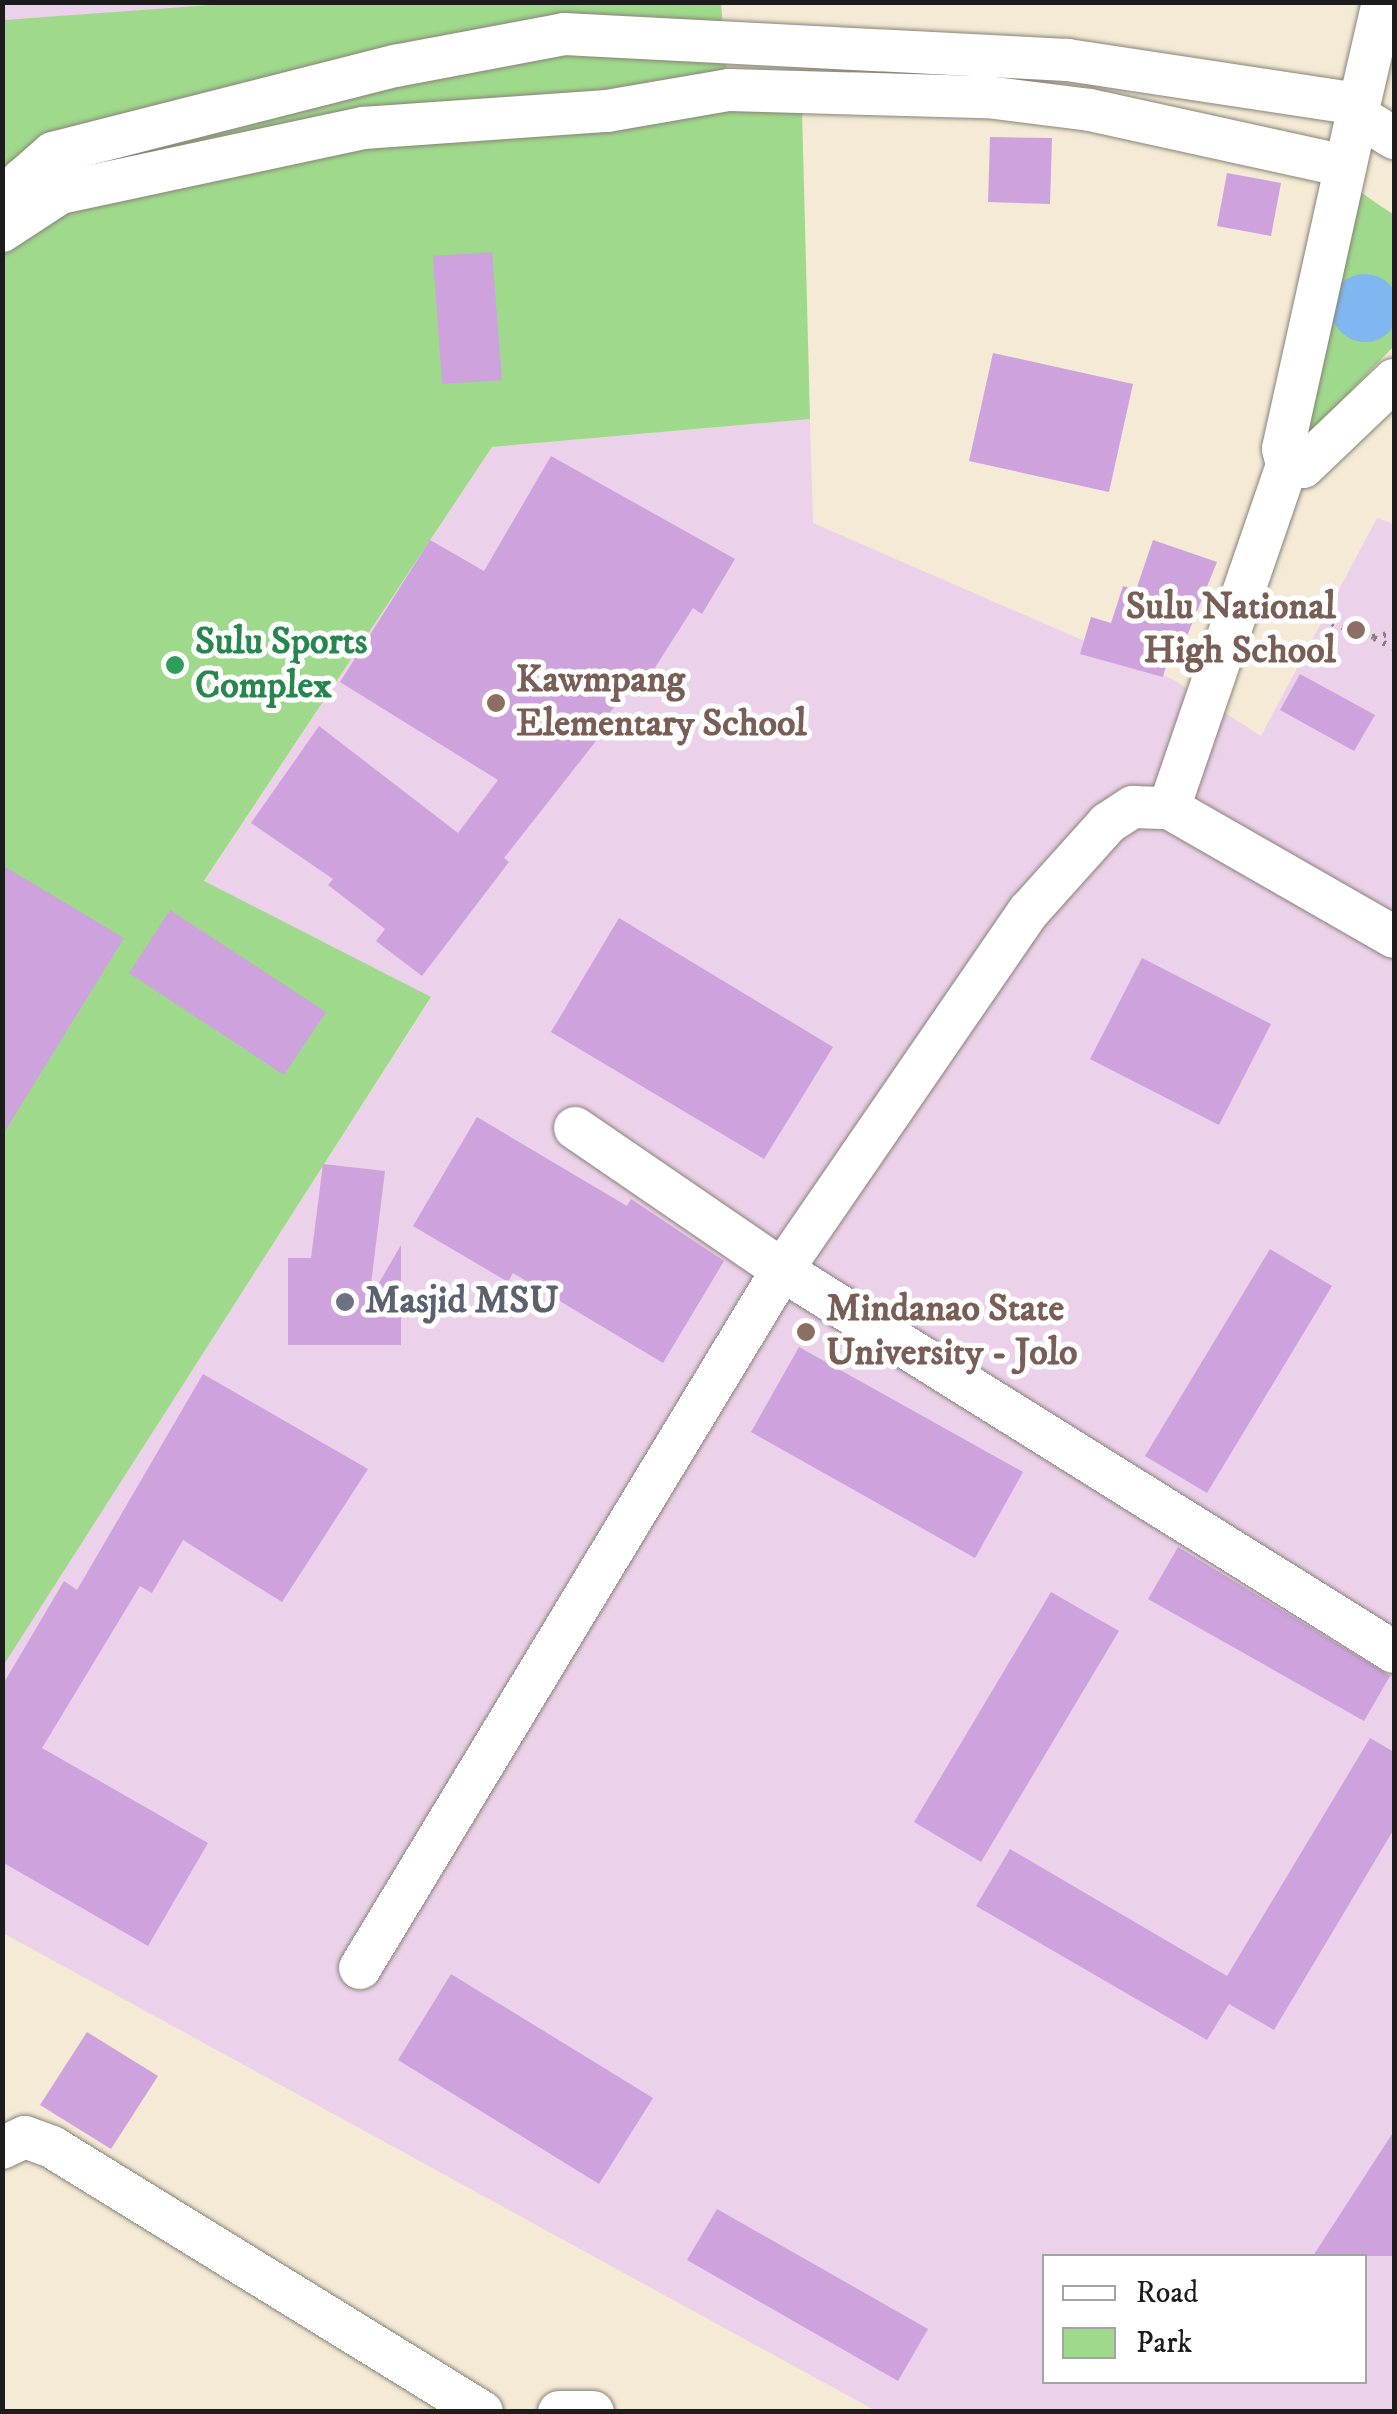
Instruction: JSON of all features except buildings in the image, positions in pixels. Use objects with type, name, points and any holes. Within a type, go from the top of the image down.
[{"type":"street","points":[[1168,808],[1287,465],[1284,450],[1383,2]]},
{"type":"street","points":[[2,222],[22,180],[53,152],[380,70],[564,34],[1067,60],[1358,110],[1394,138]]},
{"type":"street","points":[[380,70],[388,127]]},
{"type":"street","points":[[2,231],[60,193],[388,127],[606,111],[728,90],[987,97],[1090,110],[1344,166]]},
{"type":"street","points":[[1287,465],[1304,467],[1394,380]]},
{"type":"street","points":[[360,1968],[782,1270],[1052,880],[1120,813],[1145,805],[1168,808],[1394,936]]},
{"type":"street","points":[[575,1128],[782,1270],[1394,1652]]},
{"type":"street","points":[[2,2148],[24,2137],[52,2147],[482,2412]]},
{"type":"street","points":[[559,2412],[592,2412]]},
{"type":"path","points":[[1242,594],[1373,637],[1394,648]]},
{"type":"path","points":[[1373,637],[1394,633]]},
{"type":"shaded area","points":[[3,2],[253,2],[253,3],[3,20]]},
{"type":"shaded area","name":"Mindanao State University - Jolo","points":[[810,419],[813,523],[1174,680],[1261,736],[1377,518],[1394,524],[1394,2411],[876,2411],[3,1933],[2,1666],[431,998],[204,882],[492,447]]},
{"type":"green space","name":"Sulu Sports Complex","points":[[253,2],[721,3],[730,106],[802,109],[810,419],[492,447],[204,881],[431,997],[3,1666],[3,20]]},
{"type":"green space","points":[[1347,183],[1394,215],[1394,346],[1292,452]]},
{"type":"water","points":[[1352,277],[1378,277],[1396,295],[1396,321],[1378,339],[1352,339],[1334,321],[1334,295]]},
{"type":"place","name":"Sulu National High School","points":[[1356,630]]},
{"type":"place","name":"Sulu Sports Complex","points":[[175,665]]},
{"type":"place","name":"Kawmpang Elementary School","points":[[496,703]]},
{"type":"place","name":"Masjid MSU","points":[[345,1302]]},
{"type":"place","name":"Mindanao State University - Jolo","points":[[806,1332]]}]
